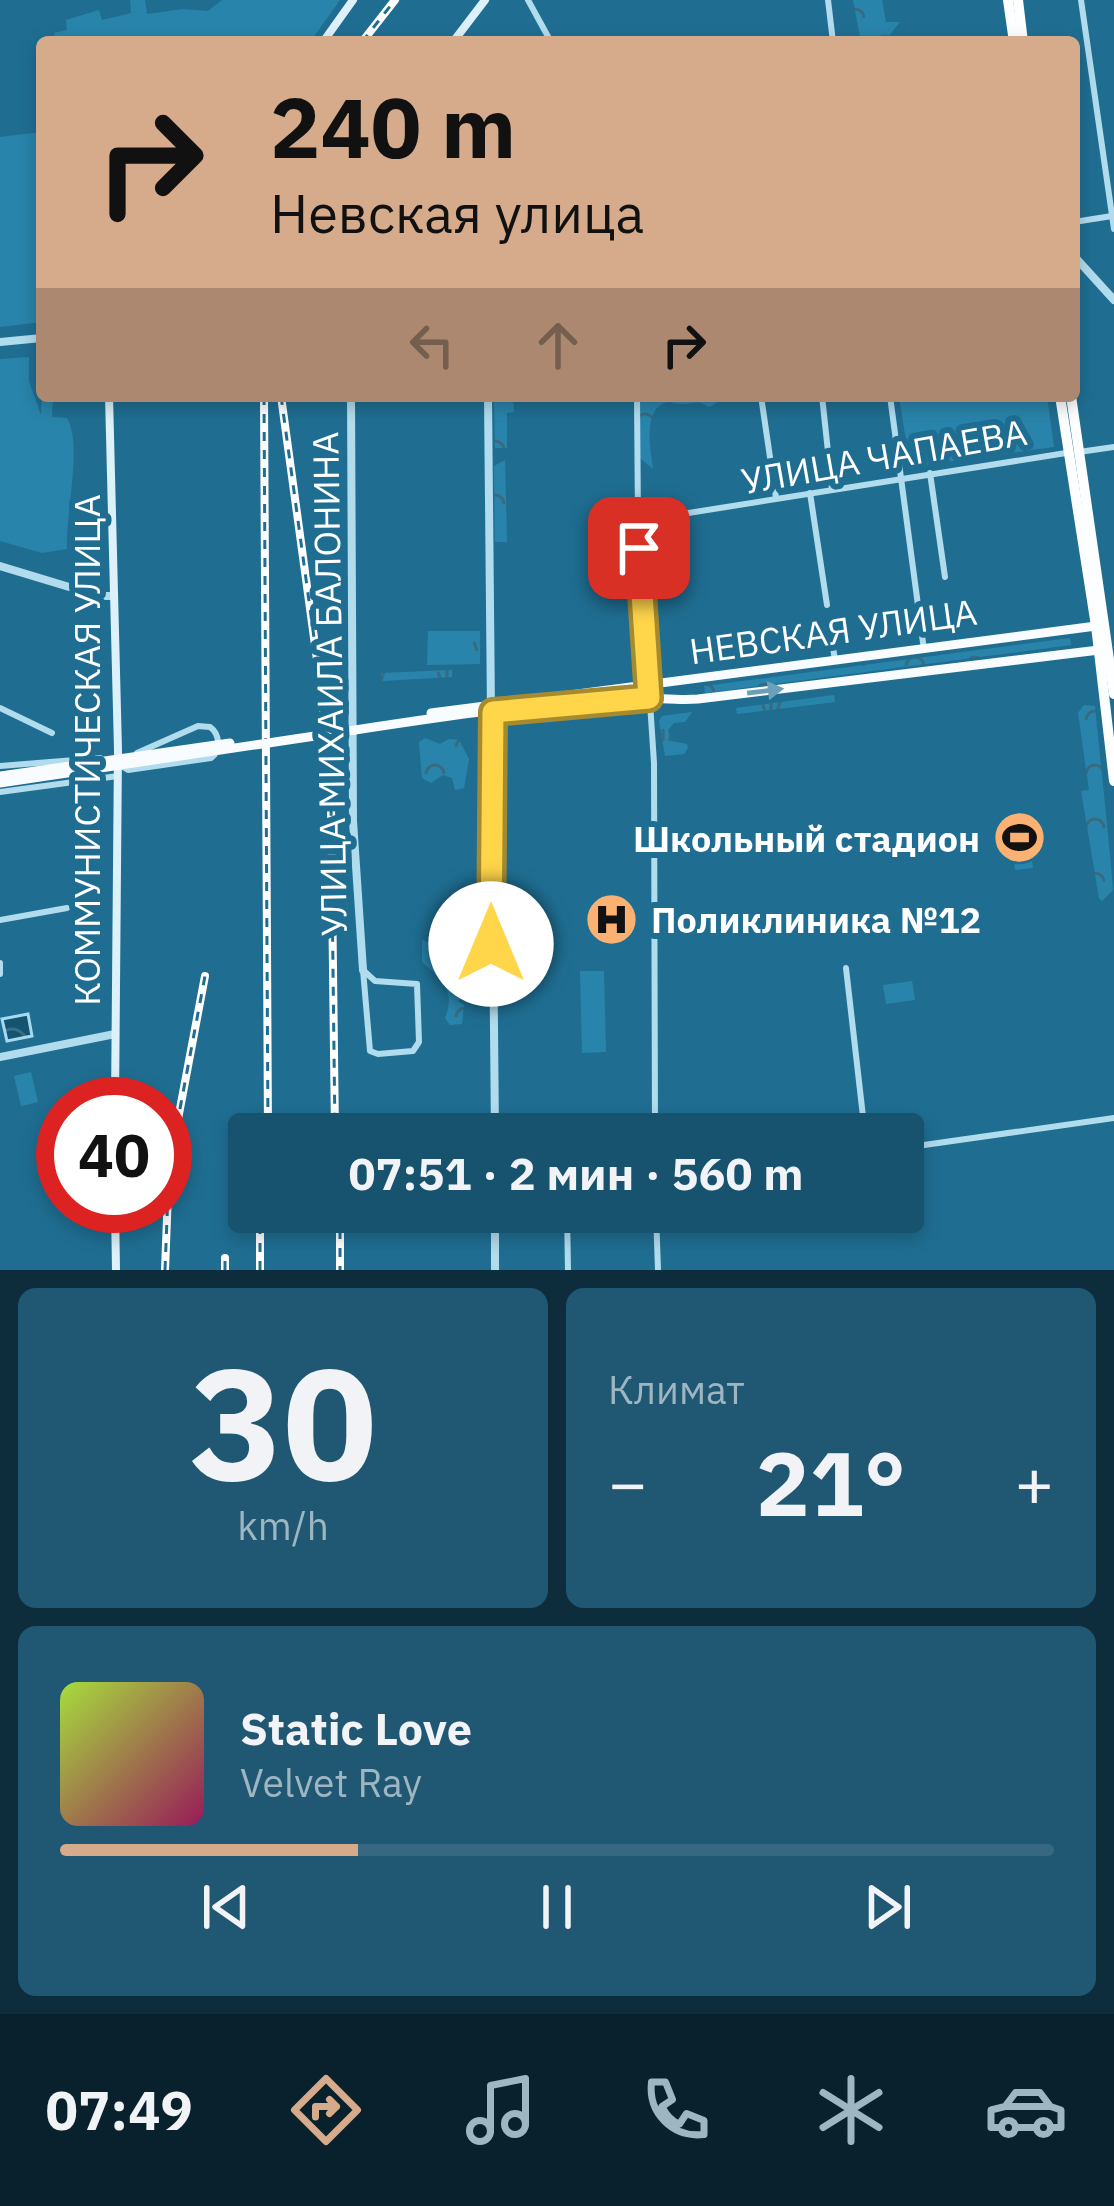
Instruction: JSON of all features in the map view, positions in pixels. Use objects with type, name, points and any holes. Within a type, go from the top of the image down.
[{"type":"highway","points":[[1008,0],[1013,36]]},
{"type":"highway","points":[[1018,0],[1023,36]]},
{"type":"highway","points":[[1061,402],[1105,625],[1114,782]]},
{"type":"highway","points":[[1071,402],[1073,452]]},
{"type":"highway","points":[[1107,649],[1114,694]]},
{"type":"main road","points":[[327,36],[353,0]]},
{"type":"main road","points":[[458,36],[485,0]]},
{"type":"main road","name":"КОММУНИСТИЧЕСКАЯ УЛИЦА","points":[[109,402],[118,759],[115,1077]]},
{"type":"main road","name":"НЕВСКАЯ УЛИЦА","points":[[0,784],[646,684],[1105,625]]},
{"type":"main road","name":"НЕВСКАЯ УЛИЦА","points":[[493,709],[698,699],[1107,649]]},
{"type":"main road","points":[[695,680],[689,692],[698,699]]},
{"type":"main road","points":[[116,1233],[116,1270]]},
{"type":"street","points":[[528,0],[547,36]]},
{"type":"street","points":[[828,0],[832,36]]},
{"type":"street","points":[[1081,0],[1114,229]]},
{"type":"street","points":[[1080,220],[1113,216]]},
{"type":"street","points":[[1080,262],[1114,299]]},
{"type":"street","points":[[0,342],[36,339]]},
{"type":"street","name":"УЛИЦА МИХАИЛА БАЛОНИНА","points":[[351,402],[353,821],[363,970]]},
{"type":"street","points":[[488,402],[494,1113]]},
{"type":"street","points":[[637,402],[638,521],[654,763],[655,1113]]},
{"type":"street","points":[[762,402],[776,498]]},
{"type":"street","points":[[823,402],[832,489]]},
{"type":"street","points":[[891,402],[924,650]]},
{"type":"street","name":"УЛИЦА ЧАПАЕВА","points":[[638,521],[1114,447]]},
{"type":"street","points":[[930,473],[945,577]]},
{"type":"street","points":[[810,493],[827,605]]},
{"type":"street","points":[[0,566],[99,596],[114,596]]},
{"type":"street","points":[[830,626],[835,661]]},
{"type":"street","points":[[0,708],[52,733]]},
{"type":"street","points":[[0,766],[118,759],[198,726],[214,730],[218,742],[214,757],[128,770],[118,777],[0,784]]},
{"type":"street","points":[[172,738],[194,746],[194,758],[189,761]]},
{"type":"street","points":[[118,759],[128,770]]},
{"type":"street","points":[[0,920],[68,908]]},
{"type":"street","points":[[0,963],[0,974]]},
{"type":"street","points":[[846,968],[863,1113]]},
{"type":"street","points":[[363,970],[375,981],[417,984],[418,1042],[413,1051],[370,1051],[363,970]]},
{"type":"street","points":[[0,1057],[115,1034]]},
{"type":"street","points":[[924,1145],[1114,1118]]},
{"type":"street","points":[[495,1233],[495,1270]]},
{"type":"street","points":[[567,1233],[568,1270]]},
{"type":"street","points":[[657,1233],[658,1270]]},
{"type":"green space","points":[[130,0],[145,0],[147,14],[208,11],[222,0],[340,0],[314,36],[55,36],[67,30],[66,20],[99,10],[102,20],[131,13]]},
{"type":"green space","points":[[853,0],[882,0],[886,22],[900,22],[889,36],[860,36]]},
{"type":"green space","points":[[36,133],[36,323],[0,327],[0,137]]},
{"type":"green space","points":[[29,357],[29,381],[41,415],[42,402],[53,402],[52,417],[67,418],[72,430],[67,549],[42,553],[0,541],[0,359]]},
{"type":"green space","points":[[494,402],[513,402],[514,412],[507,413],[507,448],[495,448]]},
{"type":"green space","points":[[638,402],[667,402],[652,416],[653,469],[640,458]]},
{"type":"green space","points":[[667,402],[718,402],[709,407]]},
{"type":"green space","points":[[900,402],[1048,402],[1054,447],[910,467]]},
{"type":"green space","points":[[505,460],[507,542],[495,542],[494,466]]},
{"type":"green space","points":[[428,631],[480,631],[480,664],[427,665]]},
{"type":"green space","points":[[1070,638],[1071,645],[705,693],[704,686]]},
{"type":"green space","points":[[452,670],[452,677],[382,681],[381,673]]},
{"type":"green space","points":[[834,695],[835,702],[737,714],[736,708]]},
{"type":"green space","points":[[1084,705],[1095,706],[1111,867],[1113,890],[1102,901],[1081,791],[1089,790],[1078,713]]},
{"type":"green space","points":[[692,712],[685,722],[674,723],[668,730],[671,741],[688,748],[684,754],[665,756],[662,716]]},
{"type":"green space","points":[[425,738],[440,744],[459,740],[469,759],[464,788],[455,790],[452,778],[443,775],[431,783],[422,778],[419,742]]},
{"type":"green space","name":"Школьный стадион","points":[[1027,825],[1033,868],[1015,870],[1009,827]]},
{"type":"green space","points":[[422,940],[451,944],[464,968],[454,983],[465,987],[458,1001],[464,1005],[462,1024],[450,1025],[445,1018],[448,992],[422,962]]},
{"type":"green space","points":[[580,971],[604,971],[606,1052],[582,1053]]},
{"type":"green space","points":[[912,981],[915,1000],[886,1004],[883,985]]},
{"type":"green space","points":[[31,1072],[36,1102],[21,1106],[14,1076]]},
{"type":"water","points":[[28,1014],[32,1036],[7,1041],[2,1019]]},
{"type":"railway","points":[[367,36],[395,0]]},
{"type":"railway","points":[[264,402],[268,1113]]},
{"type":"railway","points":[[282,402],[321,689],[331,804],[335,1113]]},
{"type":"railway","points":[[165,1270],[169,1167],[205,976]]},
{"type":"railway","points":[[260,1233],[260,1270]]},
{"type":"railway","points":[[340,1233],[340,1270]]},
{"type":"railway","points":[[225,1258],[225,1270]]},
{"type":"place","name":"Школьный стадион","points":[[1019,838]]},
{"type":"place","name":"Поликлиника №12","points":[[612,919]]},
{"type":"route","points":[[491,944],[493,712],[649,698],[639,548]]}]
